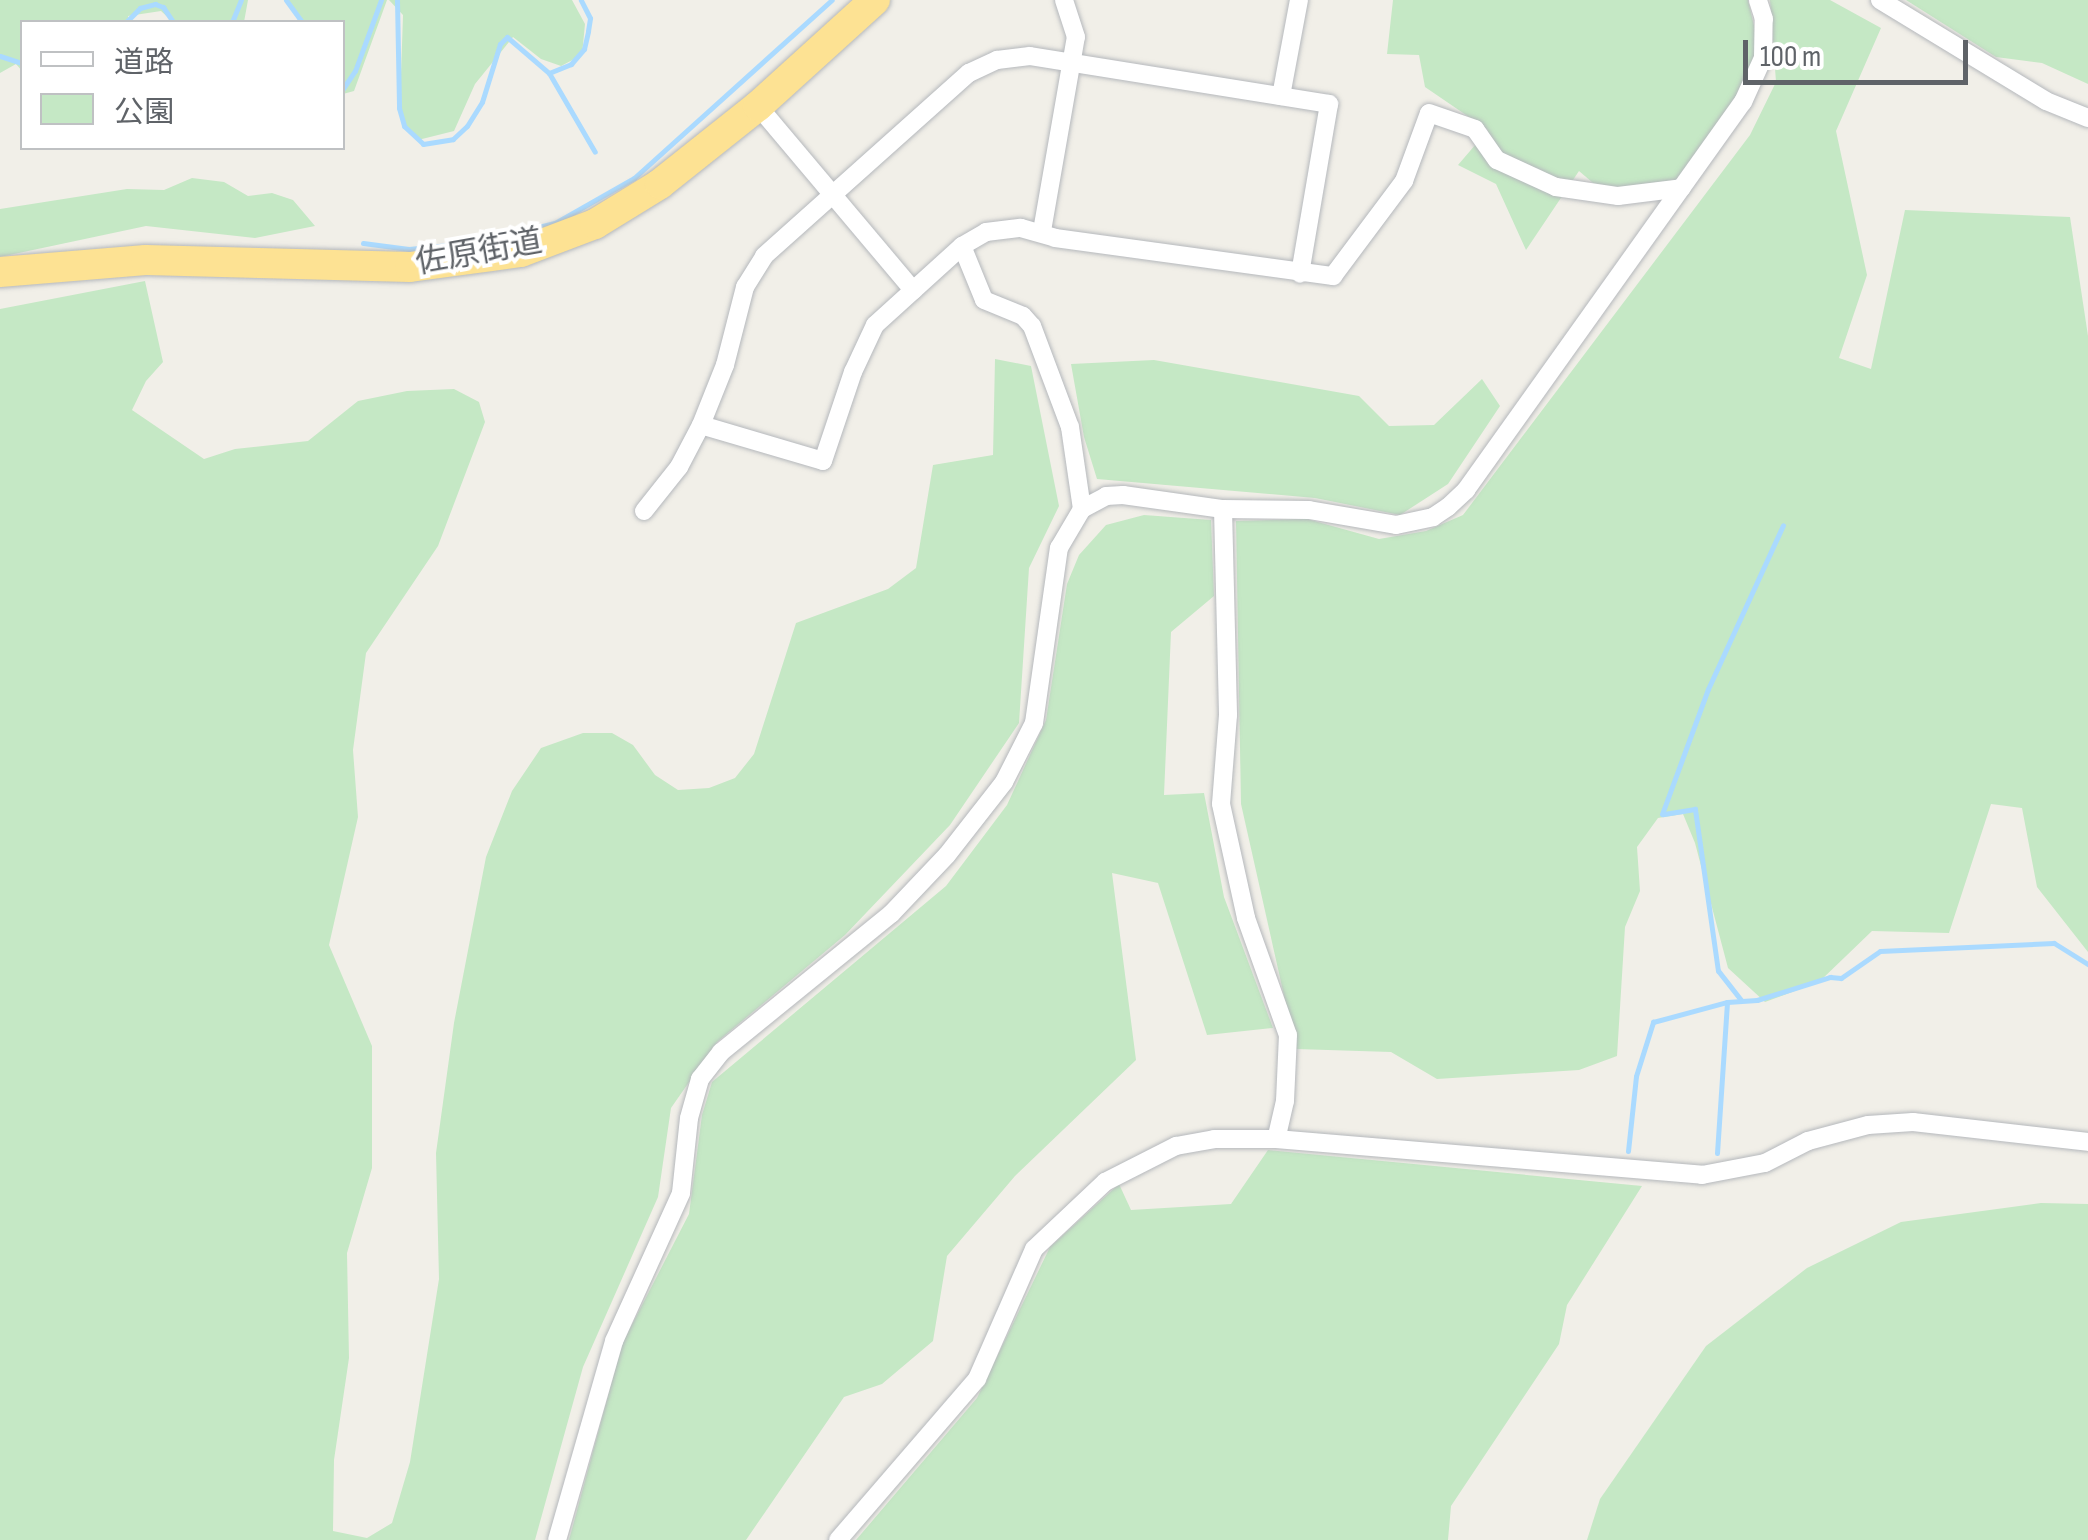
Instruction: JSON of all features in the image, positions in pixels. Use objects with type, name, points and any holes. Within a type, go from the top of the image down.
[{"type":"highway","name":"佐原街道","points":[[0,272],[146,260],[410,267],[520,252],[595,224],[629,206],[758,106],[875,0]]},
{"type":"street","points":[[1042,231],[1076,37],[1064,0]]},
{"type":"street","points":[[1281,96],[1299,0]]},
{"type":"street","points":[[557,1540],[614,1341],[681,1194],[690,1118],[700,1079],[721,1052],[891,914],[947,855],[1004,782],[1034,723],[1059,548],[1082,509],[1106,496],[1123,495],[1223,509],[1309,510],[1396,526],[1433,518],[1466,490],[1755,82],[1766,38],[1758,0]]},
{"type":"street","points":[[1880,0],[2046,100],[2088,118]]},
{"type":"street","points":[[644,511],[679,468],[701,425],[726,365],[739,305],[753,270],[830,195],[978,67],[1016,56],[1329,104],[1300,274]]},
{"type":"street","points":[[758,106],[913,290]]},
{"type":"street","points":[[701,425],[823,461],[869,335],[962,246],[1003,228],[1333,276],[1404,181],[1428,113],[1475,130],[1497,160],[1556,187],[1618,196],[1682,188]]},
{"type":"street","points":[[962,246],[984,300],[1023,316],[1032,326],[1070,427],[1082,509]]},
{"type":"street","points":[[1223,509],[1228,716],[1221,804],[1246,918],[1288,1035],[1285,1101],[1276,1139]]},
{"type":"street","points":[[838,1540],[967,1393],[1034,1249],[1105,1182],[1150,1156],[1214,1139],[1276,1139],[1702,1175],[1766,1163],[1808,1141],[1868,1125],[1913,1122],[2088,1142]]},
{"type":"green space","points":[[0,0],[248,0],[244,20],[171,20],[161,11],[128,16],[129,20],[20,20],[20,69],[16,64],[0,73]]},
{"type":"green space","points":[[288,0],[387,0],[354,91],[345,93],[345,20],[302,20]]},
{"type":"green space","points":[[389,0],[572,0],[585,24],[582,55],[561,66],[541,59],[513,37],[475,84],[454,131],[418,140],[406,127],[400,104],[403,15]]},
{"type":"green space","points":[[1393,0],[1748,0],[1759,47],[1740,104],[1675,184],[1606,194],[1579,171],[1526,250],[1496,184],[1458,165],[1488,130],[1425,87],[1419,55],[1387,54]]},
{"type":"green space","points":[[1770,0],[1830,0],[1881,28],[1836,131],[1867,275],[1839,358],[1871,369],[1905,210],[2070,217],[2088,336],[2088,952],[2037,887],[2022,808],[1991,804],[1949,933],[1872,931],[1819,982],[1765,1002],[1728,968],[1695,843],[1683,814],[1658,818],[1637,847],[1640,891],[1625,927],[1617,1056],[1579,1070],[1437,1079],[1391,1052],[1296,1049],[1241,804],[1236,521],[1307,519],[1379,539],[1426,531],[1463,515],[1750,135],[1776,82]]},
{"type":"green space","points":[[1906,0],[2088,0],[2088,84],[2042,63],[1996,57]]},
{"type":"green space","points":[[192,178],[224,182],[248,196],[272,193],[293,200],[315,226],[255,238],[146,226],[0,257],[0,209],[127,189],[164,190]]},
{"type":"green space","points":[[145,281],[163,362],[146,381],[132,410],[204,459],[235,449],[308,441],[358,401],[407,391],[454,389],[479,402],[485,422],[438,546],[366,653],[353,750],[358,817],[329,945],[372,1046],[372,1168],[347,1253],[349,1358],[334,1460],[333,1531],[367,1538],[392,1523],[410,1462],[439,1279],[436,1153],[454,1023],[486,857],[512,791],[541,748],[583,733],[612,733],[633,745],[655,775],[678,790],[709,788],[735,778],[754,754],[796,623],[888,589],[916,568],[933,465],[993,455],[995,359],[1031,366],[1059,506],[1029,568],[1019,723],[950,825],[845,935],[717,1042],[671,1108],[658,1197],[583,1367],[535,1540],[0,1540],[0,309]]},
{"type":"green space","points":[[1154,360],[1359,396],[1389,426],[1434,425],[1482,379],[1500,406],[1448,484],[1400,515],[1315,498],[1097,479],[1084,437],[1071,364]]},
{"type":"green space","points":[[1144,515],[1211,520],[1214,596],[1171,632],[1164,795],[1204,793],[1224,897],[1273,1028],[1207,1035],[1158,883],[1112,873],[1136,1060],[1015,1176],[947,1256],[933,1341],[882,1384],[844,1397],[746,1540],[569,1540],[622,1344],[689,1214],[702,1115],[712,1082],[946,886],[1007,805],[1046,720],[1067,584],[1079,555],[1106,525]]},
{"type":"green space","points":[[1268,1150],[1642,1186],[1567,1305],[1559,1344],[1451,1506],[1448,1540],[856,1540],[977,1398],[1050,1247],[1119,1184],[1131,1210],[1231,1204]]},
{"type":"green space","points":[[2041,1203],[2088,1204],[2088,1540],[1587,1540],[1600,1499],[1706,1346],[1807,1268],[1901,1222]]},
{"type":"waterway","points":[[233,20],[241,0]]},
{"type":"waterway","points":[[286,0],[301,20]]},
{"type":"waterway","points":[[345,86],[355,71],[381,0]]},
{"type":"waterway","points":[[397,0],[399,108],[404,126],[423,144],[453,139],[467,126],[482,102],[500,44],[507,37],[549,73],[571,64],[584,49],[588,31],[590,18],[581,0]]},
{"type":"waterway","points":[[363,243],[409,249],[478,242],[555,223],[634,178],[832,0]]},
{"type":"waterway","points":[[128,20],[140,8],[155,4],[163,7],[172,20]]},
{"type":"waterway","points":[[0,56],[20,62]]},
{"type":"waterway","points":[[549,73],[595,152]]},
{"type":"waterway","points":[[1741,1000],[1718,971],[1695,809],[1662,814],[1708,689],[1783,525]]},
{"type":"waterway","points":[[1628,1151],[1636,1076],[1653,1022],[1727,1002],[1757,1000],[1830,977],[1841,978],[1880,951],[2054,943],[2088,964]]},
{"type":"waterway","points":[[1717,1153],[1727,1002]]}]
